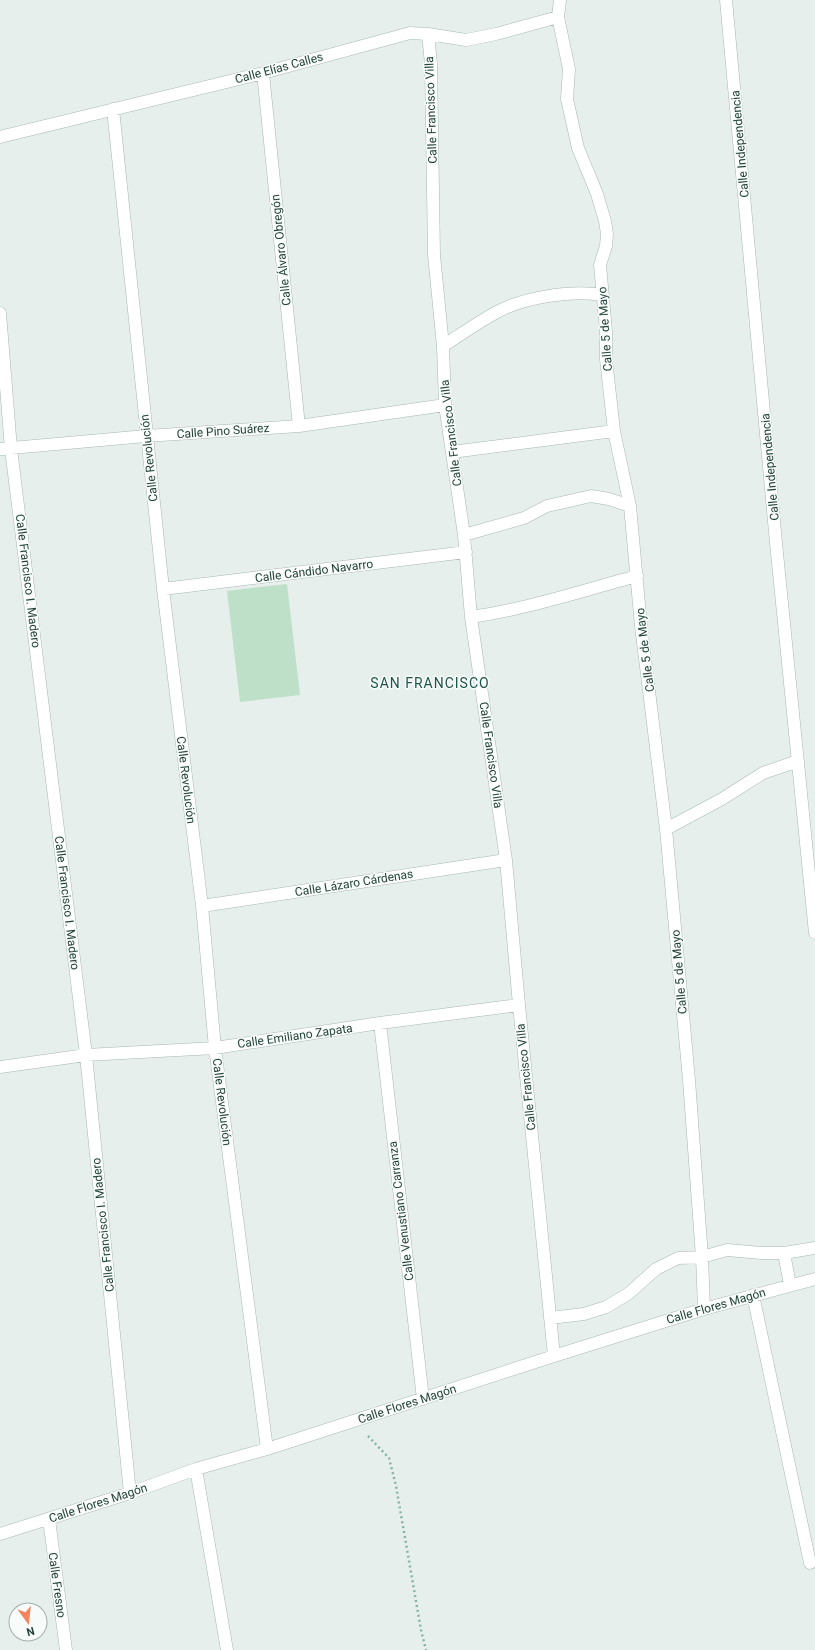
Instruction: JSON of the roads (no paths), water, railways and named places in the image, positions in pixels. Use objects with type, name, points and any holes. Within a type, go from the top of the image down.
[{"type":"street","name":"Calle 5 de Mayo","points":[[560,0],[558,17],[569,69],[567,99],[572,126],[578,148],[605,221],[607,234],[606,246],[600,265],[604,295],[606,359],[614,432],[630,506],[636,576],[666,828],[689,1080],[702,1256],[704,1309]]},
{"type":"street","name":"Calle Independencia","points":[[726,0],[815,933]]},
{"type":"street","name":"Calle Elías Calles","points":[[0,137],[263,73],[410,33],[428,34],[466,40],[496,34],[558,17]]},
{"type":"street","name":"Calle Francisco Villa","points":[[428,34],[434,255],[443,346],[445,405],[464,535],[471,617],[506,860],[554,1356]]},
{"type":"street","name":"Calle Álvaro Obregón","points":[[263,73],[299,426]]},
{"type":"street","name":"Calle Revolución","points":[[113,109],[162,589],[202,906],[215,1048],[266,1449]]},
{"type":"street","points":[[443,346],[496,312],[517,304],[564,293],[588,292],[604,295]]},
{"type":"street","name":"Calle Francisco I. Madero","points":[[0,313],[6,449],[86,1055],[130,1493]]},
{"type":"street","name":"Calle Pino Suárez","points":[[6,449],[146,436],[299,426],[445,405]]},
{"type":"street","points":[[452,452],[614,432]]},
{"type":"street","points":[[464,535],[524,518],[547,506],[591,496],[609,499],[630,506]]},
{"type":"street","name":"Calle Cándido Navarro","points":[[162,589],[466,552]]},
{"type":"street","points":[[471,617],[503,612],[542,603],[636,576]]},
{"type":"street","points":[[666,828],[722,799],[763,773],[798,761]]},
{"type":"street","name":"Calle Lázaro Cárdenas","points":[[202,906],[506,860]]},
{"type":"street","name":"Calle Emiliano Zapata","points":[[0,1067],[86,1055],[215,1048],[380,1023],[519,1005]]},
{"type":"street","name":"Calle Venustiano Carranza","points":[[380,1023],[423,1399]]},
{"type":"street","points":[[550,1318],[584,1314],[606,1307],[628,1294],[656,1269],[678,1258],[702,1256],[727,1250],[784,1253],[815,1248]]},
{"type":"street","points":[[784,1253],[790,1286]]},
{"type":"street","name":"Calle Flores Magón","points":[[0,1534],[130,1493],[196,1469],[266,1449],[704,1309],[815,1279]]},
{"type":"street","points":[[753,1295],[810,1563]]},
{"type":"street","points":[[196,1469],[227,1650]]},
{"type":"street","name":"Calle Fresno","points":[[49,1519],[66,1650]]},
{"type":"district","name":"SAN FRANCISCO","points":[[430,683]]}]
